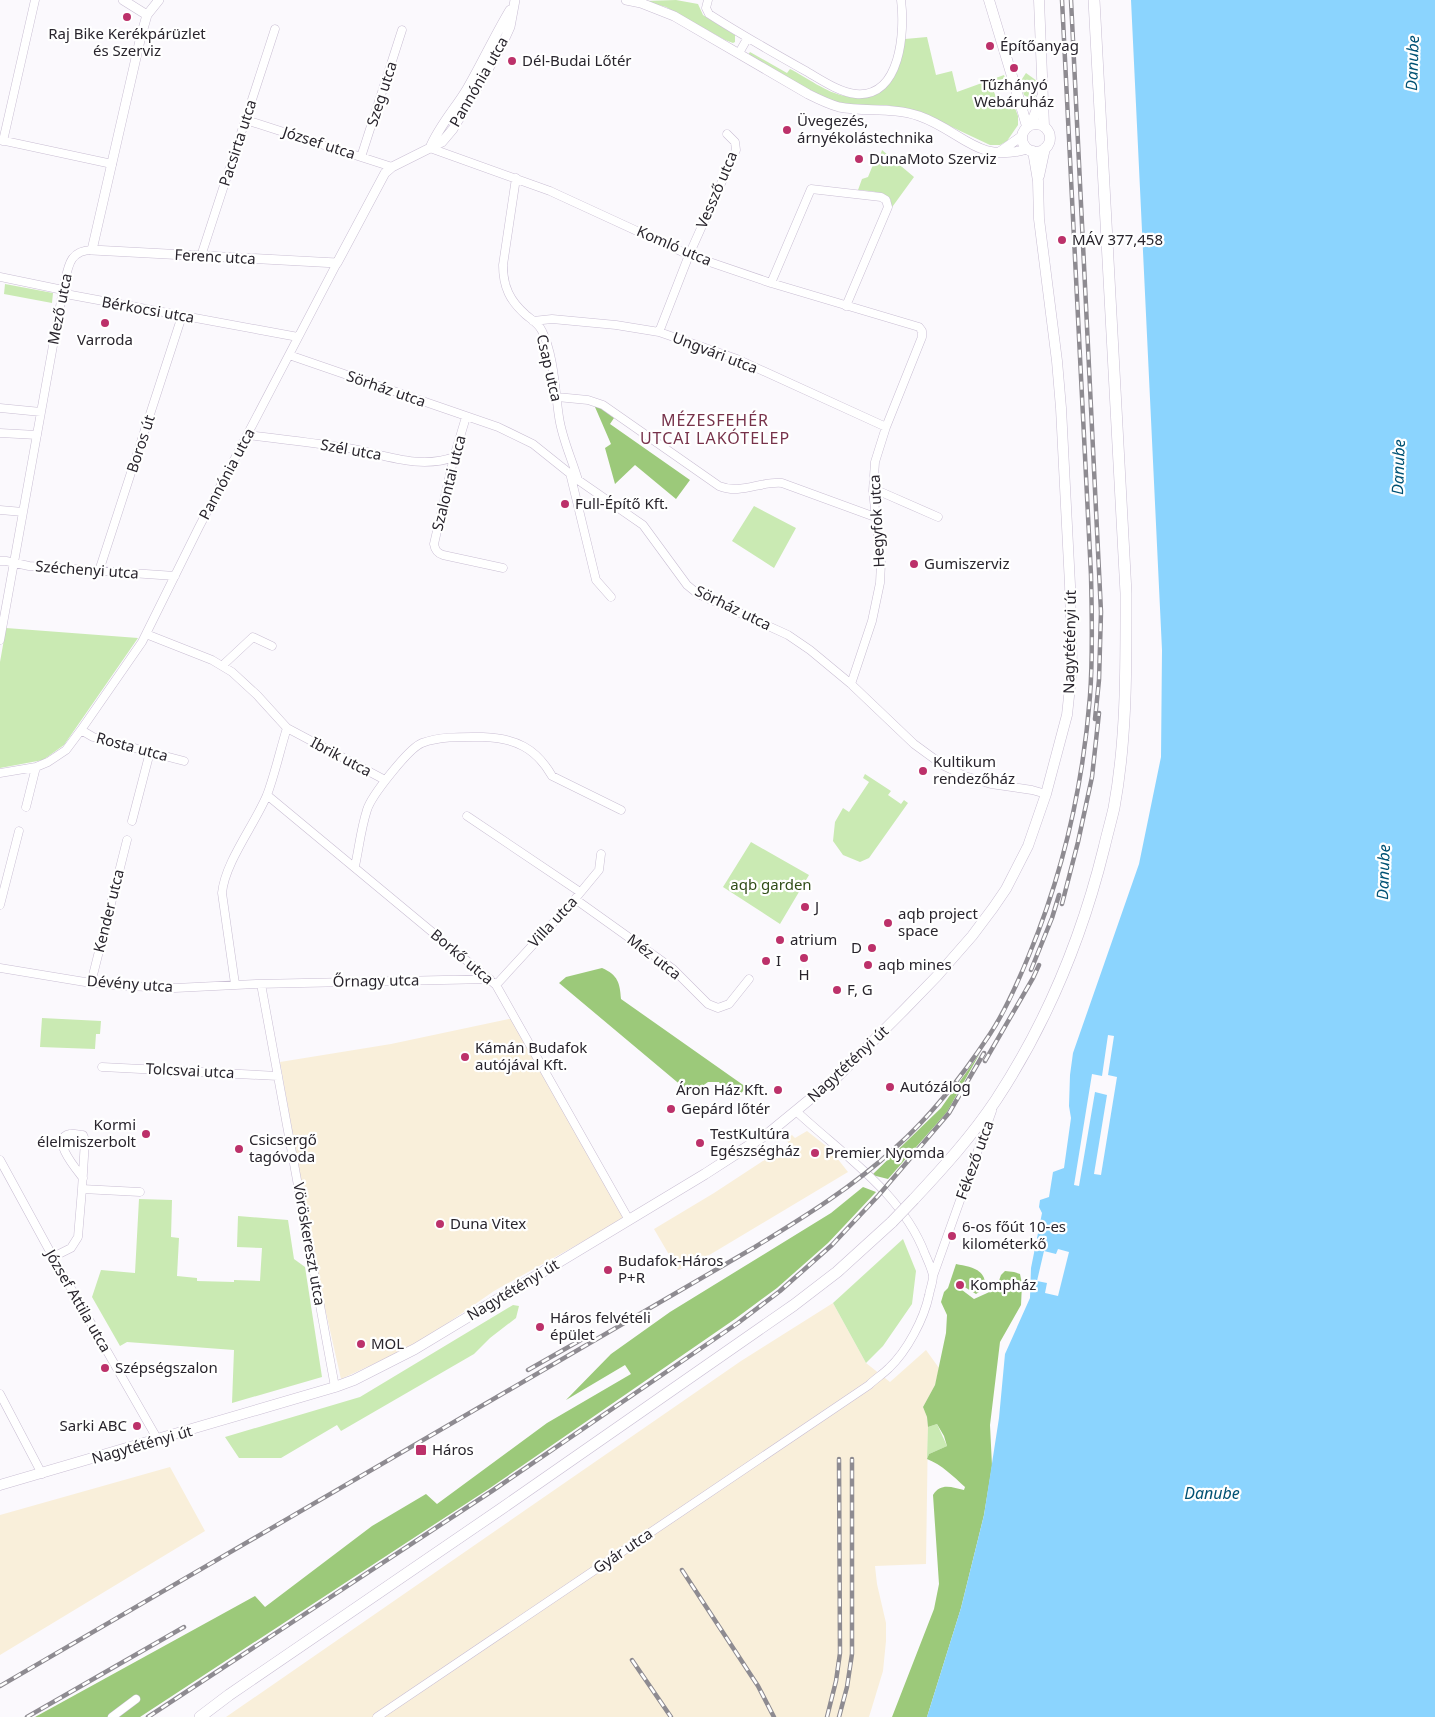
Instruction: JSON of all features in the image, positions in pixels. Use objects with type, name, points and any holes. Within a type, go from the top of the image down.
[{"type":"main road","points":[[989,0],[1029,125]]},
{"type":"main road","points":[[1039,0],[1044,126]]},
{"type":"main road","points":[[200,1717],[228,1695],[492,1515],[794,1305],[837,1272],[892,1222],[970,1136],[996,1100],[1038,1026],[1059,982],[1076,939],[1098,871],[1114,808],[1126,685],[1126,593],[1094,0]]},
{"type":"main road","points":[[1029,125],[1037,124],[1047,129],[1050,137],[1048,144],[1042,150],[1030,150],[1024,145],[1022,136],[1044,92]]},
{"type":"main road","name":"Nagytétényi út","points":[[1038,181],[1045,148]]},
{"type":"main road","name":"Nagytétényi út","points":[[0,1486],[335,1387],[354,1380],[415,1349],[755,1143],[796,1112],[858,1057],[937,976],[978,929],[994,908],[1028,846],[1046,794],[1067,716],[1072,668],[1072,628],[1060,399],[1041,238],[1038,181],[1030,150]]},
{"type":"street","points":[[35,0],[1,141],[112,164]]},
{"type":"street","points":[[123,0],[147,15]]},
{"type":"street","points":[[92,250],[147,15],[159,0]]},
{"type":"street","points":[[626,0],[642,2],[674,16],[826,103],[850,108],[907,113],[919,116],[950,130],[980,149],[998,153],[1030,150]]},
{"type":"street","points":[[707,4],[709,14],[748,38],[832,86],[849,93],[859,94],[878,89],[889,79],[897,59],[903,14],[901,0]]},
{"type":"street","name":"Pannónia utca","points":[[0,773],[36,767],[58,757],[82,730],[146,634],[298,336],[385,173],[392,167],[430,148],[436,134],[456,108],[514,3]]},
{"type":"street","name":"Pacsirta utca","points":[[201,256],[275,29]]},
{"type":"street","name":"Szeg utca","points":[[361,157],[402,30]]},
{"type":"street","points":[[739,54],[748,38]]},
{"type":"street","name":"József utca","points":[[246,120],[392,167]]},
{"type":"street","name":"Vessző utca","points":[[659,332],[689,255],[736,150],[735,142],[727,134]]},
{"type":"street","points":[[998,153],[1022,136]]},
{"type":"street","name":"Komló utca","points":[[430,148],[550,190],[689,255],[771,283],[919,327],[922,331]]},
{"type":"street","name":"Csap utca","points":[[516,178],[503,265],[504,286],[513,301],[540,327],[547,344],[559,418],[578,480]]},
{"type":"street","points":[[771,283],[811,189],[881,197],[886,200],[888,207],[846,306]]},
{"type":"street","name":"Ferenc utca","points":[[92,250],[337,263]]},
{"type":"street","name":"Mező utca","points":[[0,640],[63,290],[71,258],[78,252],[92,250]]},
{"type":"street","name":"Bérkocsi utca","points":[[0,277],[63,290],[71,295],[298,336]]},
{"type":"street","name":"Boros út","points":[[99,571],[182,316]]},
{"type":"street","name":"Ungvári utca","points":[[533,321],[552,319],[616,325],[659,332],[737,359],[886,427]]},
{"type":"street","name":"Hegyfok utca","points":[[850,684],[872,620],[880,583],[881,563],[873,491],[875,462],[886,427],[922,337],[922,331]]},
{"type":"street","name":"Sörház utca","points":[[289,355],[498,427],[533,444],[578,480],[643,525],[687,585],[698,594],[788,635],[810,650],[850,684],[914,744],[944,766],[965,776],[991,784],[1046,794]]},
{"type":"street","points":[[557,397],[588,400],[603,405],[726,489],[744,489],[775,482],[782,483],[875,517]]},
{"type":"street","points":[[0,408],[41,412]]},
{"type":"street","name":"Szalontai utca","points":[[466,417],[454,457],[434,549],[443,555],[503,568]]},
{"type":"street","points":[[0,433],[37,435]]},
{"type":"street","name":"Szél utca","points":[[248,435],[350,449],[406,462],[439,461],[454,457]]},
{"type":"street","points":[[570,474],[596,580],[611,597]]},
{"type":"street","points":[[873,491],[881,492],[938,516]]},
{"type":"street","points":[[0,510],[23,512]]},
{"type":"street","name":"Széchenyi utca","points":[[0,561],[29,566],[175,576]]},
{"type":"street","name":"Ibrik utca","points":[[146,634],[223,665],[287,728],[385,780],[415,747],[421,743],[447,738],[472,737],[509,740],[524,746],[538,756],[552,776],[621,810]]},
{"type":"street","points":[[223,665],[253,637],[272,646]]},
{"type":"street","points":[[235,984],[222,885],[267,795],[287,728]]},
{"type":"street","name":"Rosta utca","points":[[82,730],[93,737],[184,761]]},
{"type":"street","points":[[132,821],[150,752]]},
{"type":"street","points":[[26,806],[36,767]]},
{"type":"street","points":[[355,866],[367,808],[385,780]]},
{"type":"street","name":"Borkő utca","points":[[267,795],[493,982],[629,1220]]},
{"type":"street","points":[[467,816],[580,892]]},
{"type":"street","points":[[0,905],[20,831]]},
{"type":"street","name":"Kender utca","points":[[91,983],[128,840]]},
{"type":"street","name":"Villa utca","points":[[493,982],[575,899],[599,870],[601,854]]},
{"type":"street","name":"Méz utca","points":[[575,899],[673,969],[708,1004],[718,1008],[730,1004],[749,978]]},
{"type":"street","name":"Dévény utca","points":[[0,968],[91,983],[126,986],[175,988],[261,984]]},
{"type":"street","name":"Őrnagy utca","points":[[261,984],[493,982]]},
{"type":"street","name":"Vöröskereszt utca","points":[[261,984],[335,1387]]},
{"type":"street","name":"Tolcsvai utca","points":[[102,1067],[278,1076]]},
{"type":"street","name":"Fékező utca","points":[[869,1385],[890,1367],[906,1345],[924,1312],[933,1276],[996,1100]]},
{"type":"street","points":[[796,1112],[845,1153],[894,1203],[917,1237],[933,1276]]},
{"type":"street","points":[[53,1257],[71,1248],[78,1237],[86,1140],[83,1135],[69,1134],[64,1138],[62,1143],[63,1149],[82,1178]]},
{"type":"street","name":"József Attila utca","points":[[0,1160],[53,1257],[158,1440]]},
{"type":"street","points":[[82,1189],[140,1192]]},
{"type":"street","name":"Gyár utca","points":[[377,1717],[869,1385]]},
{"type":"street","points":[[0,1394],[42,1474]]},
{"type":"street","points":[[112,1717],[136,1699]]},
{"type":"shaded area","points":[[518,1017],[627,1217],[494,1291],[419,1343],[341,1379],[318,1277],[280,1062],[391,1044]]},
{"type":"shaded area","points":[[807,1131],[830,1149],[848,1172],[711,1254],[678,1270],[654,1229],[714,1193],[789,1144],[786,1139],[792,1135],[795,1138]]},
{"type":"shaded area","points":[[833,1303],[866,1363],[890,1382],[926,1350],[939,1368],[935,1385],[923,1407],[928,1427],[926,1564],[875,1566],[886,1623],[886,1641],[883,1671],[869,1717],[226,1717],[741,1361]]},
{"type":"shaded area","points":[[170,1467],[205,1531],[0,1655],[0,1515]]},
{"type":"green space","points":[[676,0],[698,4],[703,15],[735,35],[735,42],[725,40],[666,7],[644,1]]},
{"type":"green space","points":[[927,37],[936,75],[952,71],[957,92],[1004,75],[1005,78],[991,84],[999,105],[1012,100],[1018,116],[1018,125],[1007,141],[1000,145],[990,145],[920,112],[886,105],[857,106],[833,103],[748,55],[750,52],[787,73],[790,69],[838,94],[863,97],[885,87],[890,81],[899,65],[905,39]]},
{"type":"green space","points":[[1026,73],[1037,81],[1036,95],[1033,98],[1024,95],[1020,82]]},
{"type":"green space","points":[[882,150],[914,177],[890,210],[891,200],[884,195],[858,190],[862,179],[868,177],[877,155],[880,156]]},
{"type":"green space","points":[[5,284],[53,293],[52,303],[4,294]]},
{"type":"green space","points":[[598,406],[614,418],[610,424],[690,480],[676,499],[635,465],[615,484],[605,448],[611,444],[595,407]]},
{"type":"green space","points":[[754,506],[796,528],[774,568],[732,541]]},
{"type":"green space","points":[[6,628],[138,638],[64,745],[43,760],[0,768],[0,662]]},
{"type":"green space","points":[[865,774],[891,791],[888,795],[901,804],[904,800],[908,803],[869,858],[860,862],[843,855],[833,841],[835,822],[843,808],[849,812],[869,782],[863,778]]},
{"type":"green space","name":"aqb garden","points":[[751,842],[809,875],[780,924],[723,887]]},
{"type":"green space","points":[[602,968],[612,974],[617,980],[621,999],[746,1087],[740,1095],[728,1096],[719,1082],[708,1082],[694,1092],[689,1092],[559,983],[566,977]]},
{"type":"green space","points":[[42,1018],[101,1021],[100,1034],[96,1034],[95,1049],[40,1047]]},
{"type":"green space","points":[[980,1053],[947,1112],[888,1179],[872,1175],[941,1108]]},
{"type":"green space","points":[[863,1187],[876,1192],[828,1243],[777,1288],[735,1319],[490,1488],[140,1717],[35,1717],[255,1596],[265,1607],[372,1526],[426,1494],[437,1504],[547,1423],[631,1374],[625,1365],[566,1400],[611,1354],[670,1312],[831,1213]]},
{"type":"green space","points":[[139,1199],[172,1200],[171,1237],[179,1238],[177,1276],[197,1278],[197,1281],[260,1281],[262,1248],[237,1247],[238,1216],[288,1220],[294,1259],[305,1267],[322,1377],[232,1403],[234,1350],[127,1342],[120,1346],[92,1297],[101,1270],[135,1273]]},
{"type":"green space","points":[[903,1239],[916,1271],[912,1304],[883,1346],[866,1363],[833,1303]]},
{"type":"green space","points":[[956,1264],[967,1266],[981,1273],[985,1282],[985,1288],[976,1294],[963,1286],[962,1290],[974,1299],[996,1289],[1001,1275],[1005,1271],[1020,1274],[1022,1284],[1021,1305],[1000,1342],[990,1425],[992,1466],[984,1515],[961,1608],[927,1717],[892,1717],[934,1609],[939,1584],[933,1495],[943,1487],[964,1490],[965,1487],[952,1475],[927,1459],[929,1454],[947,1446],[937,1424],[928,1427],[923,1407],[935,1385],[946,1333],[947,1315],[941,1302]]},
{"type":"green space","points":[[513,1305],[519,1306],[516,1318],[490,1338],[474,1354],[341,1431],[337,1425],[281,1458],[239,1458],[225,1437],[360,1397]]},
{"type":"green space","points":[[937,1424],[947,1446],[929,1454],[927,1459],[928,1427]]},
{"type":"water","name":"Danube","points":[[1131,0],[1435,0],[1435,1717],[927,1717],[961,1608],[984,1515],[999,1418],[1005,1354],[1030,1298],[1031,1268],[1042,1213],[1039,1207],[1040,1200],[1049,1197],[1053,1172],[1064,1168],[1071,1118],[1069,1106],[1073,1053],[1139,864],[1161,757],[1162,650]]},
{"type":"pier","points":[[1108,1035],[1114,1036],[1108,1075],[1117,1077],[1101,1175],[1094,1174],[1107,1095],[1095,1092],[1079,1186],[1074,1185],[1092,1074],[1102,1076]]},
{"type":"pier","points":[[1058,1249],[1069,1252],[1058,1296],[1045,1293],[1047,1283],[1037,1281],[1044,1251],[1056,1254]]},
{"type":"railway","points":[[0,1686],[755,1247],[810,1213],[862,1176],[909,1135],[958,1079],[996,1025],[1029,955],[1052,892],[1077,795],[1090,696],[1092,651],[1091,575],[1062,0]]},
{"type":"railway","points":[[1071,0],[1101,612],[1099,680],[1095,719]]},
{"type":"railway","points":[[1062,904],[1092,777],[1099,713]]},
{"type":"railway","points":[[1031,970],[1059,895]]},
{"type":"railway","points":[[985,1061],[1039,965]]},
{"type":"railway","points":[[148,1717],[492,1491],[738,1323],[780,1291],[832,1245],[878,1196],[949,1113],[984,1053]]},
{"type":"railway","points":[[528,1370],[586,1337]]},
{"type":"railway","points":[[827,1717],[836,1681],[840,1653],[839,1459]]},
{"type":"railway","points":[[839,1717],[847,1687],[852,1654],[852,1459]]},
{"type":"railway","points":[[682,1570],[758,1686],[774,1717]]},
{"type":"railway","points":[[27,1717],[184,1627]]},
{"type":"railway","points":[[632,1660],[671,1717]]},
{"type":"place","name":"Raj Bike Kerékpárüzlet és Szerviz","points":[[127,17]]},
{"type":"place","name":"Építőanyag","points":[[990,46]]},
{"type":"place","name":"Dél-Budai Lőtér","points":[[512,61]]},
{"type":"place","name":"Tűzhányó Webáruház","points":[[1014,68]]},
{"type":"place","name":"Üvegezés, árnyékolástechnika","points":[[787,130]]},
{"type":"place","name":"DunaMoto Szerviz","points":[[859,159]]},
{"type":"place","name":"MÁV 377,458","points":[[1062,240]]},
{"type":"place","name":"Varroda","points":[[105,323]]},
{"type":"place","name":"Full-Építő Kft.","points":[[565,504]]},
{"type":"place","name":"Gumiszerviz","points":[[914,564]]},
{"type":"place","name":"Kultikum rendezőház","points":[[923,771]]},
{"type":"place","name":"J","points":[[805,907]]},
{"type":"place","name":"aqb project space","points":[[888,923]]},
{"type":"place","name":"atrium","points":[[780,940]]},
{"type":"place","name":"D","points":[[872,948]]},
{"type":"place","name":"H","points":[[804,958]]},
{"type":"place","name":"I","points":[[766,961]]},
{"type":"place","name":"aqb mines","points":[[868,965]]},
{"type":"place","name":"F, G","points":[[837,990]]},
{"type":"place","name":"Kámán Budafok autójával Kft.","points":[[465,1057]]},
{"type":"place","name":"Autózálog","points":[[890,1087]]},
{"type":"place","name":"Áron Ház Kft.","points":[[778,1090]]},
{"type":"place","name":"Gepárd lőtér","points":[[671,1109]]},
{"type":"place","name":"Kormi élelmiszerbolt","points":[[146,1134]]},
{"type":"place","name":"TestKultúra Egészségház","points":[[700,1143]]},
{"type":"place","name":"Csicsergő tagóvoda","points":[[239,1149]]},
{"type":"place","name":"Premier Nyomda","points":[[815,1153]]},
{"type":"place","name":"Duna Vitex","points":[[440,1224]]},
{"type":"place","name":"6-os főút 10-es kilométerkő","points":[[952,1236]]},
{"type":"place","name":"Budafok-Háros P+R","points":[[608,1270]]},
{"type":"place","name":"Kompház","points":[[960,1285]]},
{"type":"place","name":"Háros felvételi épület","points":[[540,1327]]},
{"type":"place","name":"MOL","points":[[361,1344]]},
{"type":"place","name":"Szépségszalon","points":[[105,1368]]},
{"type":"place","name":"Sarki ABC","points":[[137,1426]]},
{"type":"place","name":"Háros","points":[[421,1450]]},
{"type":"district","name":"MÉZESFEHÉR UTCAI LAKÓTELEP","points":[[715,429]]}]
